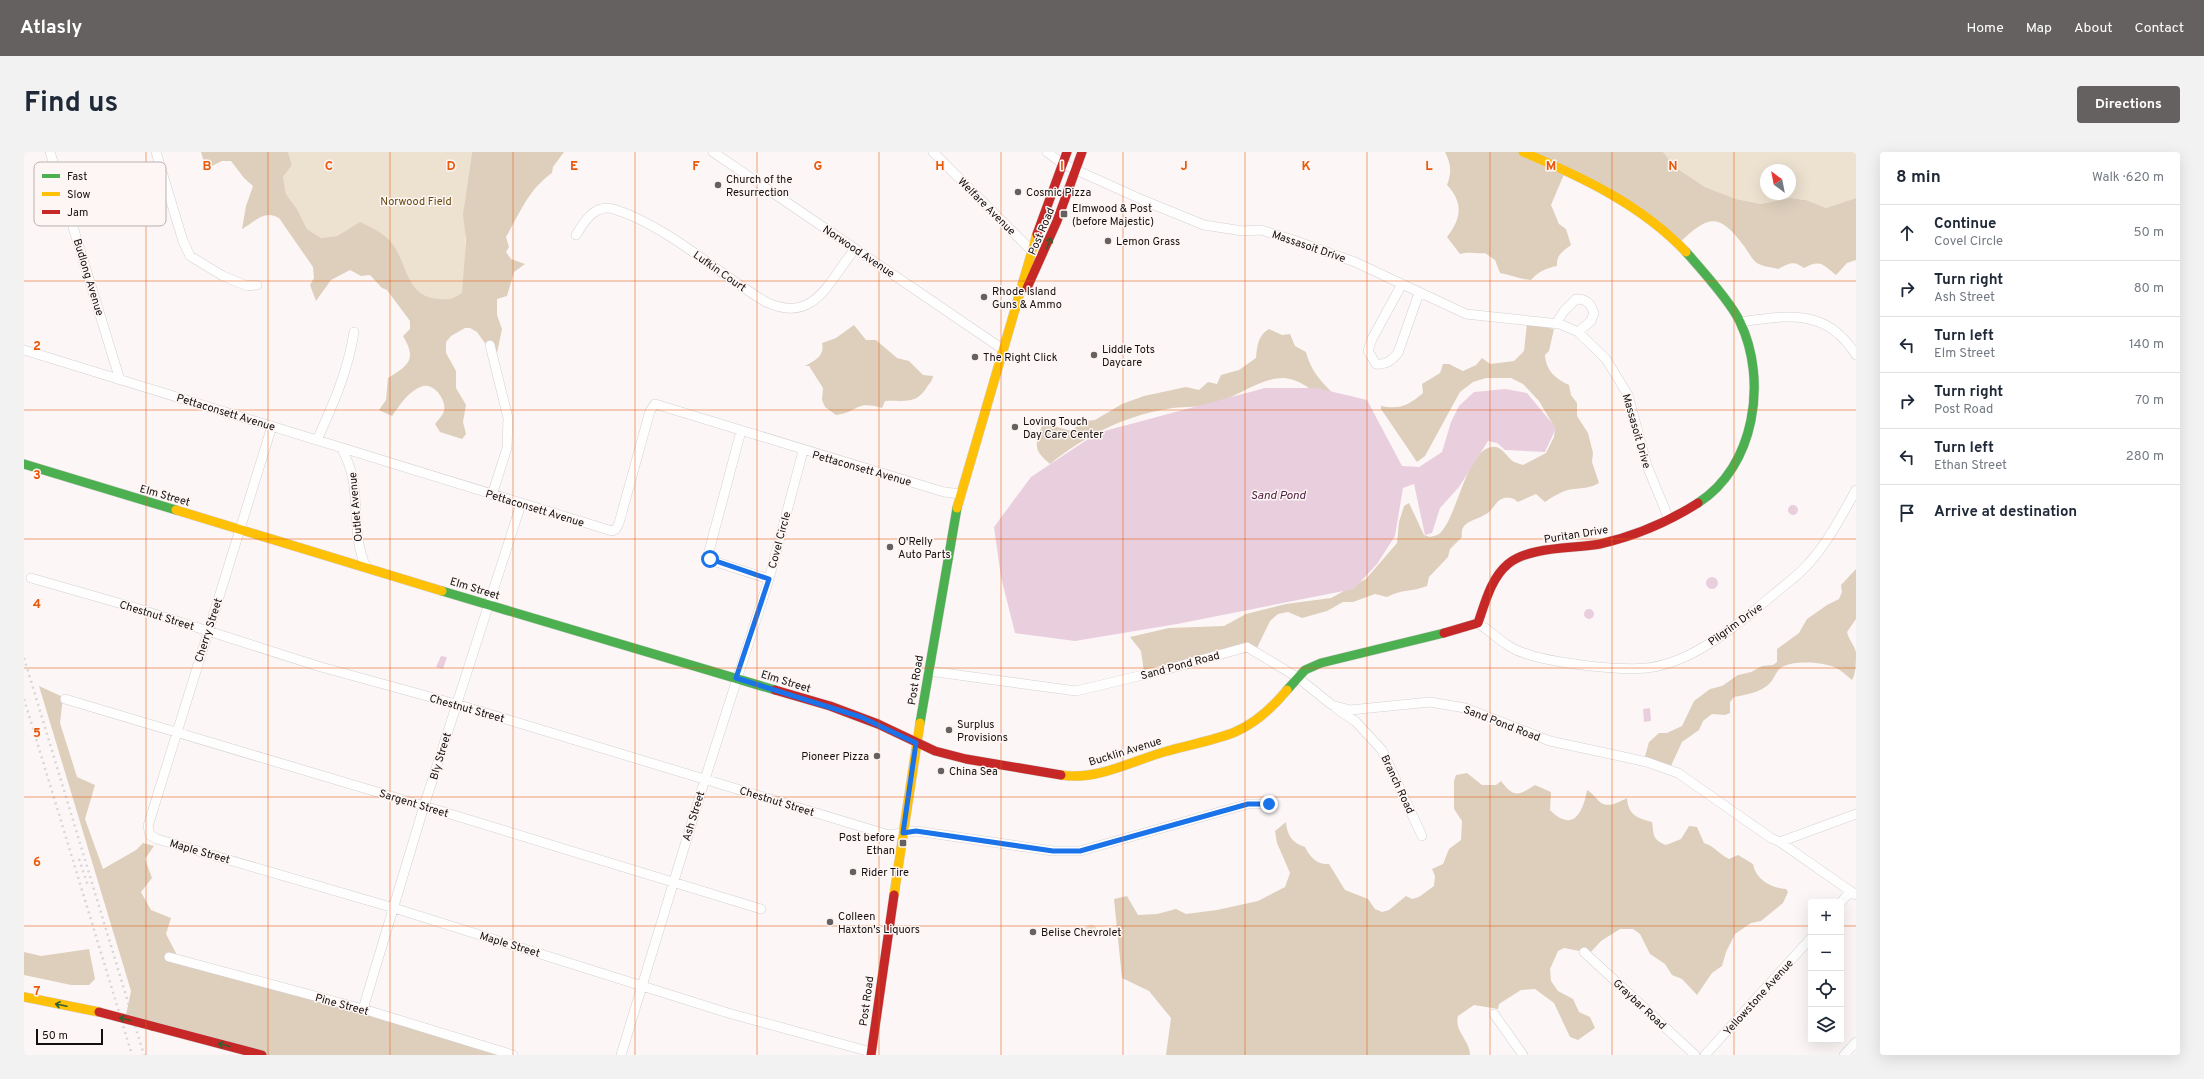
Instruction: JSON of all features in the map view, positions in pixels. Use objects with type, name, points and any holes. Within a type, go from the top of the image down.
[{"type":"main road","name":"Post Road","points":[[871,1053],[916,743],[930,671],[937,619],[961,494],[1004,350],[1031,251],[1067,152]]},
{"type":"main road","name":"Post Road","points":[[1013,315],[1042,258],[1066,203],[1082,152]]},
{"type":"main road","name":"Puritan Drive","points":[[1478,623],[1484,606],[1500,572],[1514,560],[1532,553],[1583,547],[1621,538],[1656,526],[1686,511],[1717,489],[1736,465],[1746,439],[1752,407],[1754,370],[1749,345],[1740,322],[1717,288],[1687,253],[1654,223],[1625,202],[1522,152]]},
{"type":"main road","name":"Elm Street","points":[[24,464],[144,502],[240,528],[490,606],[736,678],[861,717],[916,743]]},
{"type":"main road","points":[[1297,677],[1305,670],[1322,663],[1431,638],[1478,623]]},
{"type":"main road","name":"Bucklin Avenue","points":[[916,743],[935,751],[966,759],[1053,775],[1072,777],[1092,775],[1153,755],[1235,732],[1256,720],[1275,704],[1297,677]]},
{"type":"main road","points":[[24,997],[99,1012],[262,1055]]},
{"type":"street","name":"Budlong Avenue","points":[[50,152],[53,162]]},
{"type":"street","points":[[156,152],[159,162]]},
{"type":"street","name":"Norwood Avenue","points":[[713,152],[1004,350]]},
{"type":"street","name":"Welfare Avenue","points":[[933,152],[1031,251],[1042,258]]},
{"type":"street","name":"Massasoit Drive","points":[[1047,152],[1063,164],[1145,201],[1204,225],[1243,231],[1261,230],[1286,238],[1355,262],[1466,314],[1556,324],[1578,332],[1606,359],[1628,395],[1646,466],[1668,519]]},
{"type":"street","points":[[166,185],[183,242],[190,256],[223,276],[247,286],[257,285]]},
{"type":"street","name":"Lufkin Court","points":[[576,235],[584,220],[595,212],[606,208],[621,212],[656,227],[766,302],[779,308],[788,309],[804,307],[818,298],[855,248]]},
{"type":"street","name":"Budlong Avenue","points":[[73,226],[120,380]]},
{"type":"street","points":[[1402,284],[1372,339],[1368,351],[1376,364],[1383,365],[1392,361],[1398,353],[1419,293]]},
{"type":"street","points":[[1556,324],[1564,311],[1576,299],[1584,299],[1590,303],[1594,313],[1590,321],[1578,332]]},
{"type":"street","points":[[1740,322],[1773,317],[1818,320],[1836,330],[1849,344],[1856,355]]},
{"type":"street","points":[[317,440],[339,390],[351,350],[354,332]]},
{"type":"street","points":[[490,345],[508,418],[507,448],[492,495]]},
{"type":"street","name":"Pettaconsett Avenue","points":[[24,350],[612,531],[618,526],[650,411],[655,404],[944,492],[961,494]]},
{"type":"street","name":"Cherry Street","points":[[150,835],[148,826],[272,426]]},
{"type":"street","name":"Covel Circle","points":[[741,431],[708,555],[713,561],[769,579],[803,450]]},
{"type":"street","name":"Outlet Avenue","points":[[341,448],[352,469],[356,497],[358,545],[366,567]]},
{"type":"street","name":"Pilgrim Drive","points":[[1478,623],[1508,646],[1523,653],[1565,662],[1648,668],[1684,657],[1718,639],[1748,616],[1810,562],[1830,535],[1856,490]]},
{"type":"street","name":"Bly Street","points":[[363,1009],[424,806],[456,704],[490,606],[521,504]]},
{"type":"street","name":"Chestnut Street","points":[[31,578],[208,631],[321,667],[456,704],[886,834],[916,831],[1053,851],[1080,851],[1248,804],[1269,804]]},
{"type":"street","name":"Ash Street","points":[[621,1055],[736,678],[769,579]]},
{"type":"street","name":"Sand Pond Road","points":[[930,671],[1076,692],[1168,670],[1247,647],[1297,677],[1332,705],[1350,710],[1430,702],[1465,708],[1550,741],[1646,762],[1678,773],[1853,893]]},
{"type":"street","name":"Sargent Street","points":[[65,699],[176,734],[424,806],[761,909]]},
{"type":"street","name":"Branch Road","points":[[1332,705],[1356,722],[1382,750],[1422,836]]},
{"type":"street","points":[[1780,842],[1856,814]]},
{"type":"street","name":"Maple Street","points":[[150,835],[157,839],[394,908],[770,1025],[871,1053]]},
{"type":"street","points":[[1844,900],[1853,893]]},
{"type":"street","name":"Yellowstone Avenue","points":[[1705,1055],[1808,941]]},
{"type":"street","name":"Graybar Road","points":[[1584,952],[1695,1055]]},
{"type":"street","name":"Pine Street","points":[[169,957],[363,1009],[513,1055]]},
{"type":"street","points":[[1494,1014],[1523,1055]]},
{"type":"street","points":[[1844,1055],[1856,1042]]},
{"type":"green space","name":"Norwood Field","points":[[288,152],[472,152],[464,207],[468,306],[433,302],[418,291],[350,228],[337,236],[321,238],[307,229],[297,209],[286,194],[283,177],[292,165]]},
{"type":"green space","points":[[1663,152],[1856,152],[1856,198],[1826,208],[1806,200],[1796,199],[1796,164],[1760,164],[1760,200],[1780,200],[1761,204],[1736,199],[1705,187],[1675,167]]},
{"type":"green space","points":[[1089,925],[1093,925],[1095,926],[1095,934],[1089,935],[1086,932],[1086,928]]},
{"type":"shaded area","points":[[201,152],[288,152],[292,165],[283,177],[286,194],[297,209],[307,229],[321,238],[337,236],[360,222],[381,233],[391,242],[397,250],[413,286],[420,292],[428,297],[451,299],[462,293],[466,241],[463,214],[472,152],[564,152],[553,167],[552,173],[531,194],[506,237],[509,247],[506,252],[511,259],[525,264],[514,272],[507,296],[497,299],[497,315],[502,329],[497,353],[492,353],[477,332],[470,328],[465,328],[451,336],[446,342],[446,353],[456,371],[456,388],[466,405],[463,422],[466,434],[462,439],[440,432],[435,424],[443,414],[444,402],[439,393],[431,387],[423,386],[413,391],[392,416],[379,410],[386,400],[388,378],[406,365],[410,356],[410,351],[403,336],[410,329],[410,321],[387,290],[382,288],[370,275],[361,276],[350,270],[331,280],[316,301],[310,285],[314,278],[313,267],[279,218],[269,215],[264,216],[242,229],[246,206],[253,186],[244,178],[231,161],[222,161],[206,169]]},
{"type":"shaded area","points":[[1445,152],[1663,152],[1675,167],[1705,187],[1736,199],[1761,204],[1780,200],[1796,200],[1796,199],[1806,200],[1826,208],[1856,198],[1856,260],[1847,263],[1836,275],[1822,264],[1814,264],[1804,268],[1797,264],[1791,263],[1778,269],[1764,266],[1755,262],[1744,246],[1727,227],[1713,221],[1698,227],[1679,243],[1654,224],[1565,172],[1551,205],[1559,224],[1566,229],[1571,245],[1559,256],[1557,266],[1542,271],[1531,280],[1523,279],[1500,273],[1495,260],[1485,253],[1460,254],[1447,237],[1455,224],[1459,211],[1456,198],[1447,185],[1450,176],[1449,160]]},
{"type":"shaded area","points":[[1527,323],[1554,329],[1549,351],[1545,355],[1547,366],[1552,374],[1569,385],[1571,395],[1577,403],[1577,416],[1588,433],[1593,453],[1592,462],[1599,483],[1590,487],[1566,491],[1545,502],[1536,494],[1518,502],[1510,498],[1502,499],[1486,514],[1471,521],[1464,527],[1462,537],[1450,549],[1448,557],[1429,577],[1427,586],[1392,594],[1387,597],[1375,594],[1353,602],[1343,602],[1327,611],[1302,618],[1288,612],[1278,614],[1270,621],[1256,650],[1144,672],[1141,651],[1130,637],[1169,628],[1224,626],[1246,614],[1286,604],[1331,598],[1366,579],[1397,543],[1399,522],[1404,506],[1409,503],[1424,535],[1430,537],[1440,533],[1453,511],[1469,470],[1483,450],[1492,447],[1499,448],[1511,460],[1523,465],[1546,453],[1554,437],[1555,428],[1539,401],[1523,384],[1511,378],[1486,378],[1473,382],[1460,392],[1425,456],[1417,462],[1381,409],[1381,406],[1399,407],[1413,401],[1423,393],[1422,384],[1440,373],[1443,364],[1449,364],[1463,371],[1476,365],[1482,358],[1490,364],[1514,361],[1524,351]]},
{"type":"shaded area","points":[[854,325],[866,340],[876,340],[897,358],[909,361],[923,375],[933,376],[919,397],[904,401],[885,401],[882,408],[867,405],[836,415],[825,407],[822,400],[823,388],[809,366],[805,366],[816,360],[821,354],[823,347],[822,343],[836,338]]},
{"type":"shaded area","points":[[1269,329],[1282,335],[1290,334],[1295,346],[1306,352],[1309,361],[1320,380],[1335,398],[1322,395],[1291,379],[1275,379],[1257,384],[1230,398],[1213,404],[1151,412],[1120,422],[1076,445],[1050,464],[1038,451],[1037,443],[1042,426],[1054,426],[1071,431],[1084,421],[1095,420],[1122,404],[1144,396],[1186,387],[1199,390],[1208,382],[1217,384],[1221,375],[1239,370],[1256,358],[1260,338],[1265,331]]},
{"type":"shaded area","points":[[1856,569],[1856,619],[1847,632],[1856,652],[1855,671],[1852,680],[1839,669],[1829,665],[1808,662],[1787,665],[1782,667],[1777,672],[1771,682],[1763,689],[1734,697],[1730,702],[1730,713],[1725,715],[1712,714],[1703,721],[1699,730],[1682,742],[1670,768],[1644,760],[1649,742],[1659,733],[1667,733],[1682,726],[1694,701],[1710,689],[1722,686],[1738,675],[1751,672],[1762,666],[1773,665],[1777,662],[1777,649],[1799,633],[1807,619],[1827,605],[1839,599],[1842,592],[1841,585]]},
{"type":"shaded area","points":[[39,686],[63,697],[60,723],[77,777],[95,785],[85,819],[103,869],[136,850],[143,843],[154,846],[145,859],[152,878],[141,892],[151,910],[171,918],[166,934],[178,957],[500,1055],[262,1055],[126,1015],[131,991]]},
{"type":"shaded area","points":[[1467,773],[1482,785],[1496,785],[1501,781],[1505,787],[1516,794],[1535,785],[1551,792],[1550,810],[1558,817],[1565,820],[1571,820],[1580,812],[1587,790],[1600,802],[1607,805],[1627,798],[1629,808],[1634,815],[1652,822],[1654,836],[1661,843],[1666,845],[1681,839],[1689,826],[1697,827],[1704,843],[1711,846],[1729,859],[1738,855],[1753,864],[1757,875],[1765,882],[1775,887],[1786,889],[1788,892],[1783,903],[1761,921],[1751,923],[1735,934],[1726,952],[1722,966],[1712,973],[1697,995],[1682,979],[1672,975],[1665,964],[1650,954],[1640,934],[1633,929],[1620,929],[1601,941],[1590,953],[1564,948],[1558,951],[1550,969],[1551,981],[1558,991],[1573,999],[1579,1012],[1590,1017],[1595,1028],[1578,1040],[1570,1037],[1554,1003],[1535,989],[1521,990],[1499,1004],[1498,1009],[1474,1005],[1458,1016],[1458,1027],[1468,1045],[1470,1055],[1166,1055],[1171,1018],[1149,991],[1122,978],[1114,899],[1127,896],[1138,915],[1157,914],[1176,909],[1186,914],[1217,910],[1258,901],[1285,887],[1290,873],[1277,843],[1275,831],[1286,822],[1291,838],[1305,847],[1314,860],[1329,864],[1345,890],[1368,899],[1375,909],[1382,912],[1389,910],[1406,896],[1412,899],[1419,897],[1434,886],[1435,876],[1432,869],[1443,864],[1449,849],[1461,840],[1462,821],[1454,809],[1454,781],[1456,775]]},
{"type":"shaded area","points":[[89,949],[95,979],[89,985],[71,985],[24,975],[24,952],[41,956]]},
{"type":"water","name":"Sand Pond","points":[[1265,388],[1317,388],[1367,400],[1402,466],[1419,467],[1442,452],[1451,422],[1459,406],[1474,392],[1505,389],[1527,393],[1556,428],[1545,452],[1505,450],[1497,443],[1488,441],[1459,487],[1440,508],[1432,533],[1425,535],[1414,484],[1403,488],[1395,536],[1377,564],[1354,589],[1177,624],[1075,641],[1015,633],[1001,577],[994,527],[1031,477],[1097,433]]},
{"type":"water","points":[[1791,505],[1795,505],[1798,510],[1795,515],[1791,515],[1788,512],[1788,508]]},
{"type":"water","points":[[1710,577],[1714,577],[1718,583],[1714,589],[1710,589],[1706,585],[1706,581]]},
{"type":"water","points":[[1587,609],[1591,609],[1593,610],[1593,618],[1587,619],[1584,616],[1584,612]]},
{"type":"water","points":[[441,656],[447,657],[443,669],[436,667]]},
{"type":"water","points":[[1650,708],[1651,721],[1644,722],[1643,709]]},
{"type":"railway","points":[[24,658],[144,1055]]},
{"type":"railway","points":[[24,699],[132,1055]]},
{"type":"railway","points":[[79,859],[88,886]]},
{"type":"traffic: fast","points":[[1686,252],[1715,286],[1736,314],[1749,345],[1753,370],[1754,395],[1751,421],[1744,445],[1733,468],[1717,487],[1698,503]]},
{"type":"traffic: fast","points":[[24,464],[176,510]]},
{"type":"traffic: fast","points":[[920,723],[957,508]]},
{"type":"traffic: fast","points":[[442,591],[775,690]]},
{"type":"traffic: fast","points":[[1287,690],[1305,670],[1321,663],[1444,633]]},
{"type":"traffic: slow","points":[[1523,152],[1589,182],[1631,206],[1669,235],[1686,252]]},
{"type":"traffic: slow","points":[[957,508],[1037,234]]},
{"type":"traffic: slow","points":[[176,510],[442,591]]},
{"type":"traffic: slow","points":[[1061,775],[1074,776],[1101,773],[1164,752],[1235,732],[1264,714],[1287,690]]},
{"type":"traffic: slow","points":[[894,895],[920,723]]},
{"type":"traffic: slow","points":[[24,997],[99,1012]]},
{"type":"traffic: jam","points":[[1037,234],[1067,152]]},
{"type":"traffic: jam","points":[[1027,288],[1057,221],[1082,152]]},
{"type":"traffic: jam","points":[[1444,633],[1478,623],[1489,591],[1497,576],[1508,564],[1517,558],[1540,551],[1589,546],[1626,537],[1663,522],[1698,503]]},
{"type":"traffic: jam","points":[[775,690],[830,706],[878,724],[935,751],[966,759],[1061,775]]},
{"type":"traffic: jam","points":[[871,1055],[894,895]]},
{"type":"traffic: jam","points":[[99,1012],[152,1026]]},
{"type":"traffic: jam","points":[[152,1026],[262,1055]]},
{"type":"place","name":"Church of the Resurrection","points":[[718,185]]},
{"type":"place","name":"Cosmic Pizza","points":[[1018,192]]},
{"type":"place","name":"Elmwood & Post (before Majestic)","points":[[1064,214]]},
{"type":"place","name":"Lemon Grass","points":[[1108,241]]},
{"type":"place","name":"Rhode Island Guns & Ammo","points":[[984,297]]},
{"type":"place","name":"Liddle Tots Daycare","points":[[1094,355]]},
{"type":"place","name":"The Right Click","points":[[975,357]]},
{"type":"place","name":"Loving Touch Day Care Center","points":[[1015,427]]},
{"type":"place","name":"O'Relly Auto Parts","points":[[890,547]]},
{"type":"place","name":"Surplus Provisions","points":[[949,730]]},
{"type":"place","name":"Pioneer Pizza","points":[[877,756]]},
{"type":"place","name":"China Sea","points":[[941,771]]},
{"type":"place","name":"Post before Ethan","points":[[903,843]]},
{"type":"place","name":"Rider Tire","points":[[853,872]]},
{"type":"place","name":"Colleen Haxton's Liquors","points":[[830,922]]},
{"type":"place","name":"Belise Chevrolet","points":[[1033,932]]},
{"type":"route","points":[[710,559],[769,579],[736,678],[830,706],[861,717],[916,743],[903,833],[916,831],[1053,851],[1071,852],[1097,848],[1248,804],[1269,804]]}]
